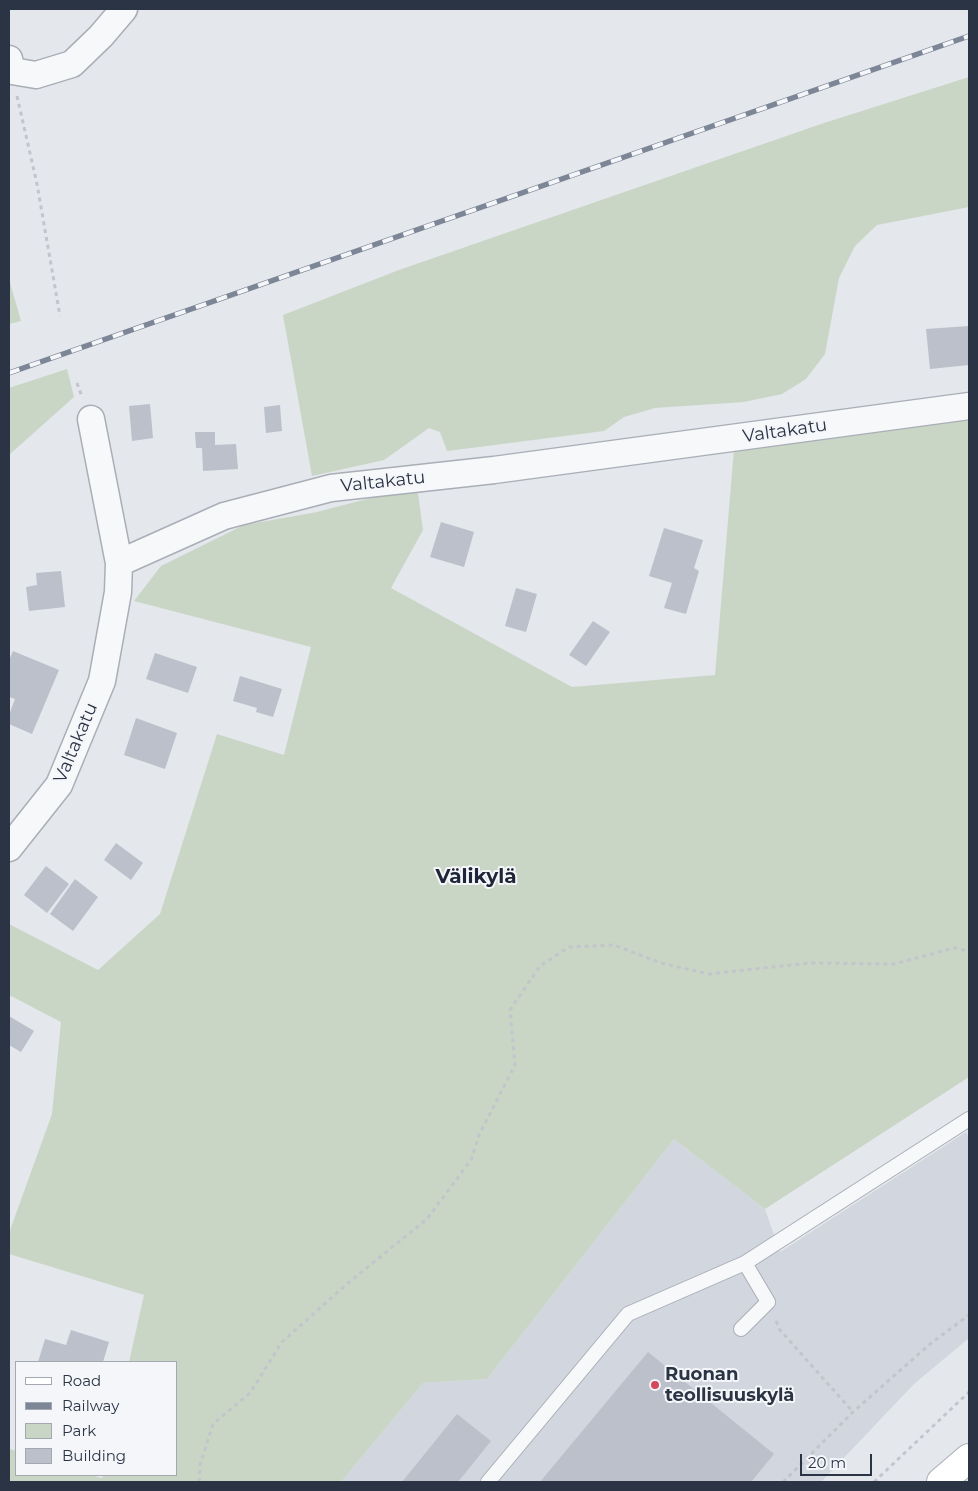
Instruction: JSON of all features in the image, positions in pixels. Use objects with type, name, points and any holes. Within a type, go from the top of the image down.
[{"type":"main road","points":[[941,1482],[969,1458]]},
{"type":"street","points":[[19,68],[72,64],[101,36],[124,9]]},
{"type":"street","name":"Valtakatu","points":[[9,848],[60,785],[102,681],[118,592],[119,563],[224,516],[332,488],[494,470],[969,406]]},
{"type":"street","points":[[91,419],[119,563]]},
{"type":"lane","points":[[488,1482],[628,1314],[745,1263],[969,1120]]},
{"type":"lane","points":[[741,1329],[768,1302],[745,1263]]},
{"type":"path","points":[[19,68],[60,316]]},
{"type":"path","points":[[199,1482],[200,1465],[213,1424],[250,1393],[282,1342],[348,1283],[427,1219],[471,1160],[479,1135],[515,1065],[510,1010],[540,966],[569,947],[614,945],[661,963],[709,974],[810,963],[894,964],[954,948],[969,951]]},
{"type":"path","points":[[768,1302],[780,1330],[853,1412]]},
{"type":"path","points":[[783,1482],[853,1412],[930,1344],[969,1315]]},
{"type":"path","points":[[874,1482],[969,1392]]},
{"type":"shaded area","points":[[966,1132],[969,1138],[969,1338],[914,1384],[821,1482],[341,1482],[423,1383],[487,1379],[674,1139],[765,1209],[780,1252]]},
{"type":"green space","points":[[969,77],[969,207],[877,225],[855,246],[839,278],[825,354],[806,379],[782,394],[744,402],[655,408],[624,417],[604,431],[447,451],[440,432],[429,428],[384,460],[312,476],[283,315],[399,270],[821,124]]},
{"type":"green space","points":[[9,279],[21,321],[9,324]]},
{"type":"green space","points":[[67,369],[74,397],[9,455],[9,388]]},
{"type":"green space","points":[[969,420],[969,1077],[765,1209],[674,1139],[487,1379],[423,1383],[341,1482],[9,1482],[9,1449],[15,1451],[15,1476],[95,1476],[102,1478],[103,1476],[178,1476],[178,1361],[129,1361],[144,1295],[9,1254],[9,1233],[52,1114],[61,1022],[9,995],[9,924],[98,970],[160,914],[217,734],[284,755],[311,647],[134,601],[161,566],[244,525],[317,512],[417,486],[423,530],[391,588],[572,687],[715,675],[734,449]]},
{"type":"building","points":[[969,326],[969,365],[930,369],[926,329]]},
{"type":"building","points":[[150,404],[153,438],[132,441],[129,406]]},
{"type":"building","points":[[280,405],[282,431],[266,433],[264,407]]},
{"type":"building","points":[[195,432],[215,432],[215,445],[236,444],[238,469],[203,471],[202,448],[196,448]]},
{"type":"building","points":[[441,522],[474,532],[464,567],[430,557]]},
{"type":"building","points":[[664,528],[703,540],[694,568],[699,571],[686,614],[664,608],[672,583],[649,576]]},
{"type":"building","points":[[61,571],[65,607],[29,611],[26,587],[37,585],[36,573]]},
{"type":"building","points":[[516,588],[537,594],[526,632],[505,626]]},
{"type":"building","points":[[593,621],[610,632],[586,666],[569,655]]},
{"type":"building","points":[[13,651],[59,670],[32,734],[9,724],[9,715],[15,699],[9,697],[9,660]]},
{"type":"building","points":[[155,653],[197,667],[188,693],[146,679]]},
{"type":"building","points":[[240,676],[282,689],[273,717],[256,712],[257,708],[233,701]]},
{"type":"building","points":[[136,718],[177,733],[165,769],[124,755]]},
{"type":"building","points":[[116,843],[143,863],[131,880],[104,860]]},
{"type":"building","points":[[46,866],[69,884],[47,913],[24,895]]},
{"type":"building","points":[[75,879],[98,897],[73,931],[50,914]]},
{"type":"building","points":[[9,1016],[34,1031],[21,1052],[9,1045]]},
{"type":"building","points":[[71,1330],[109,1342],[103,1361],[38,1361],[45,1339],[66,1345]]},
{"type":"building","name":"Ruonan teollisuuskylä","points":[[648,1352],[774,1454],[751,1482],[540,1482]]},
{"type":"building","points":[[457,1414],[491,1441],[458,1482],[402,1482]]},
{"type":"railway","points":[[9,373],[969,36]]},
{"type":"place","name":"Ruonan teollisuuskylä","points":[[655,1385]]},
{"type":"district","name":"Välikylä","points":[[476,877]]}]
